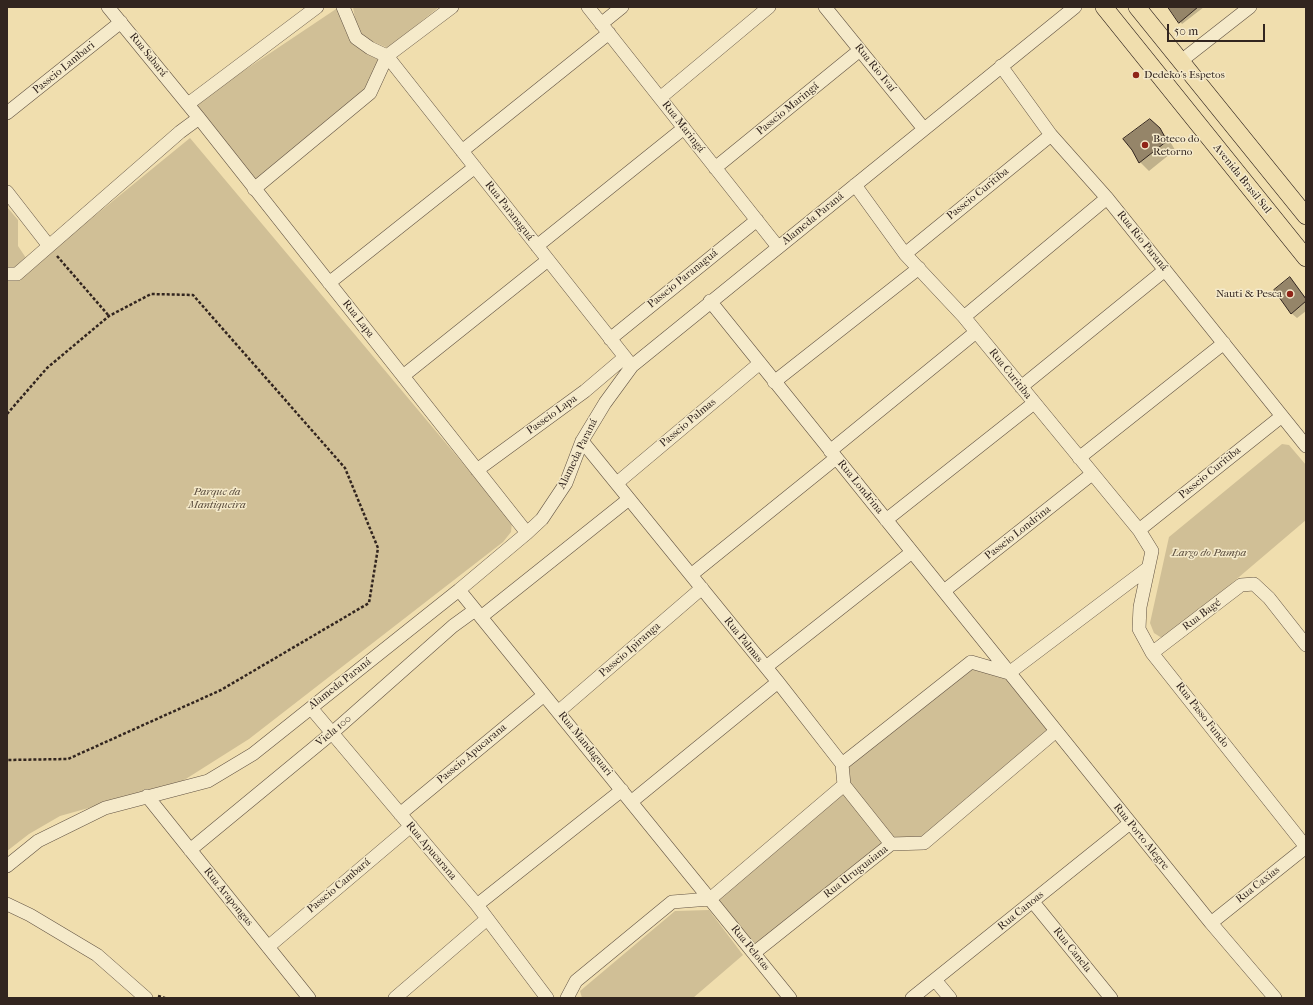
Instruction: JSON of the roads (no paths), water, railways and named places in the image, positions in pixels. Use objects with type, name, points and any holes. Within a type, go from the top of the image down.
[{"type":"main road","name":"Avenida Brasil Sul","points":[[1104,7],[1306,258]]},
{"type":"main road","points":[[1137,7],[1306,216]]},
{"type":"main road","points":[[1170,90],[1181,92],[1190,88],[1193,76]]},
{"type":"street","name":"Rua Sabará","points":[[109,7],[188,104]]},
{"type":"street","points":[[188,104],[318,7]]},
{"type":"street","points":[[343,7],[356,38],[370,48],[387,56]]},
{"type":"street","points":[[254,189],[370,93],[387,56],[452,7]]},
{"type":"street","name":"Rua Maringá","points":[[588,7],[778,247]]},
{"type":"street","points":[[462,151],[605,28],[622,7]]},
{"type":"street","points":[[660,98],[769,7]]},
{"type":"street","name":"Rua Rio Ivaí","points":[[825,7],[924,129]]},
{"type":"street","name":"Alameda Paraná","points":[[7,866],[38,841],[105,808],[208,781],[254,754],[459,590],[542,519],[566,483],[582,441],[628,361],[710,301],[856,185],[1075,7]]},
{"type":"street","points":[[1181,61],[1250,7]]},
{"type":"street","name":"Passeio Lambari","points":[[7,113],[121,22]]},
{"type":"street","name":"Passeio Maringá","points":[[715,168],[860,50]]},
{"type":"street","name":"Rua Paranaguá","points":[[387,56],[628,361]]},
{"type":"street","name":"Rua Rio Paraná","points":[[1001,66],[1051,135],[1108,198],[1306,446]]},
{"type":"street","name":"Rua Lapa","points":[[188,104],[527,533]]},
{"type":"street","points":[[7,274],[17,274],[180,132],[199,118]]},
{"type":"street","points":[[537,246],[684,128]]},
{"type":"street","name":"Passeio Curitiba","points":[[905,254],[1051,135]]},
{"type":"street","points":[[329,283],[475,167]]},
{"type":"street","name":"Rua Curitiba","points":[[856,185],[905,254],[964,317],[1138,530],[1152,551],[1148,568]]},
{"type":"street","points":[[7,192],[49,246]]},
{"type":"street","points":[[964,317],[1108,198]]},
{"type":"street","name":"Passeio Paranaguá","points":[[610,339],[757,220]]},
{"type":"street","points":[[403,376],[548,260]]},
{"type":"street","points":[[774,382],[919,268]]},
{"type":"street","points":[[1021,387],[1165,270]]},
{"type":"street","name":"Rua Londrina","points":[[710,301],[1009,673]]},
{"type":"street","points":[[691,575],[976,332]]},
{"type":"street","points":[[1079,458],[1224,343]]},
{"type":"street","name":"Passeio Lapa","points":[[477,470],[628,361]]},
{"type":"street","name":"Passeio Palmas","points":[[617,483],[760,363]]},
{"type":"street","points":[[886,520],[1034,403]]},
{"type":"street","name":"Passeio Curitiba","points":[[1138,530],[1282,416]]},
{"type":"street","name":"Rua Palmas","points":[[582,441],[778,682],[842,764]]},
{"type":"street","name":"Passeio Londrina","points":[[944,591],[1092,474]]},
{"type":"street","points":[[478,613],[629,499]]},
{"type":"street","points":[[766,668],[912,552]]},
{"type":"street","points":[[891,844],[844,785],[842,764],[971,662],[1009,673],[1148,568]]},
{"type":"street","name":"Rua Passo Fundo","points":[[1148,568],[1140,607],[1139,629],[1152,653],[1306,848]]},
{"type":"street","name":"Rua Bagé","points":[[1152,653],[1241,585],[1254,584],[1269,598],[1306,645]]},
{"type":"street","name":"Passeio Ipiranga","points":[[558,712],[702,588]]},
{"type":"street","name":"Rua Mandaguari","points":[[459,590],[710,899]]},
{"type":"street","name":"Viela 100","points":[[190,850],[332,733],[453,626],[478,613]]},
{"type":"street","name":"Rua Porto Alegre","points":[[1009,673],[1211,923],[1275,998]]},
{"type":"street","points":[[631,802],[778,682]]},
{"type":"street","name":"Passeio Apucarana","points":[[400,814],[544,695]]},
{"type":"street","name":"Rua Apucarana","points":[[311,708],[477,905],[547,998]]},
{"type":"street","name":"Rua Uruguaiana","points":[[754,953],[891,844],[924,843],[1056,731]]},
{"type":"street","points":[[568,998],[576,981],[672,902],[710,899],[844,785]]},
{"type":"street","points":[[477,905],[622,790]]},
{"type":"street","name":"Rua Arapongas","points":[[147,796],[309,998]]},
{"type":"street","name":"Rua Canoas","points":[[912,998],[1130,823]]},
{"type":"street","name":"Passeio Cambará","points":[[268,947],[411,826]]},
{"type":"street","name":"Rua Caxias","points":[[1211,923],[1306,848]]},
{"type":"street","name":"Rua Pelotas","points":[[710,899],[790,998]]},
{"type":"street","name":"Rua Canela","points":[[1032,902],[1112,998]]},
{"type":"street","points":[[7,904],[30,915],[97,955],[146,998]]},
{"type":"street","points":[[395,998],[487,919]]},
{"type":"street","points":[[935,980],[950,998]]},
{"type":"place","name":"Dedeko's Espetos","points":[[1136,75]]},
{"type":"place","name":"Boteco do Retorno","points":[[1145,145]]},
{"type":"place","name":"Nauti & Pesca","points":[[1290,294]]},
{"type":"park label","name":"Parque da Mantiqueira","points":[[217,498]]},
{"type":"park label","name":"Largo do Pampa","points":[[1209,553]]}]
